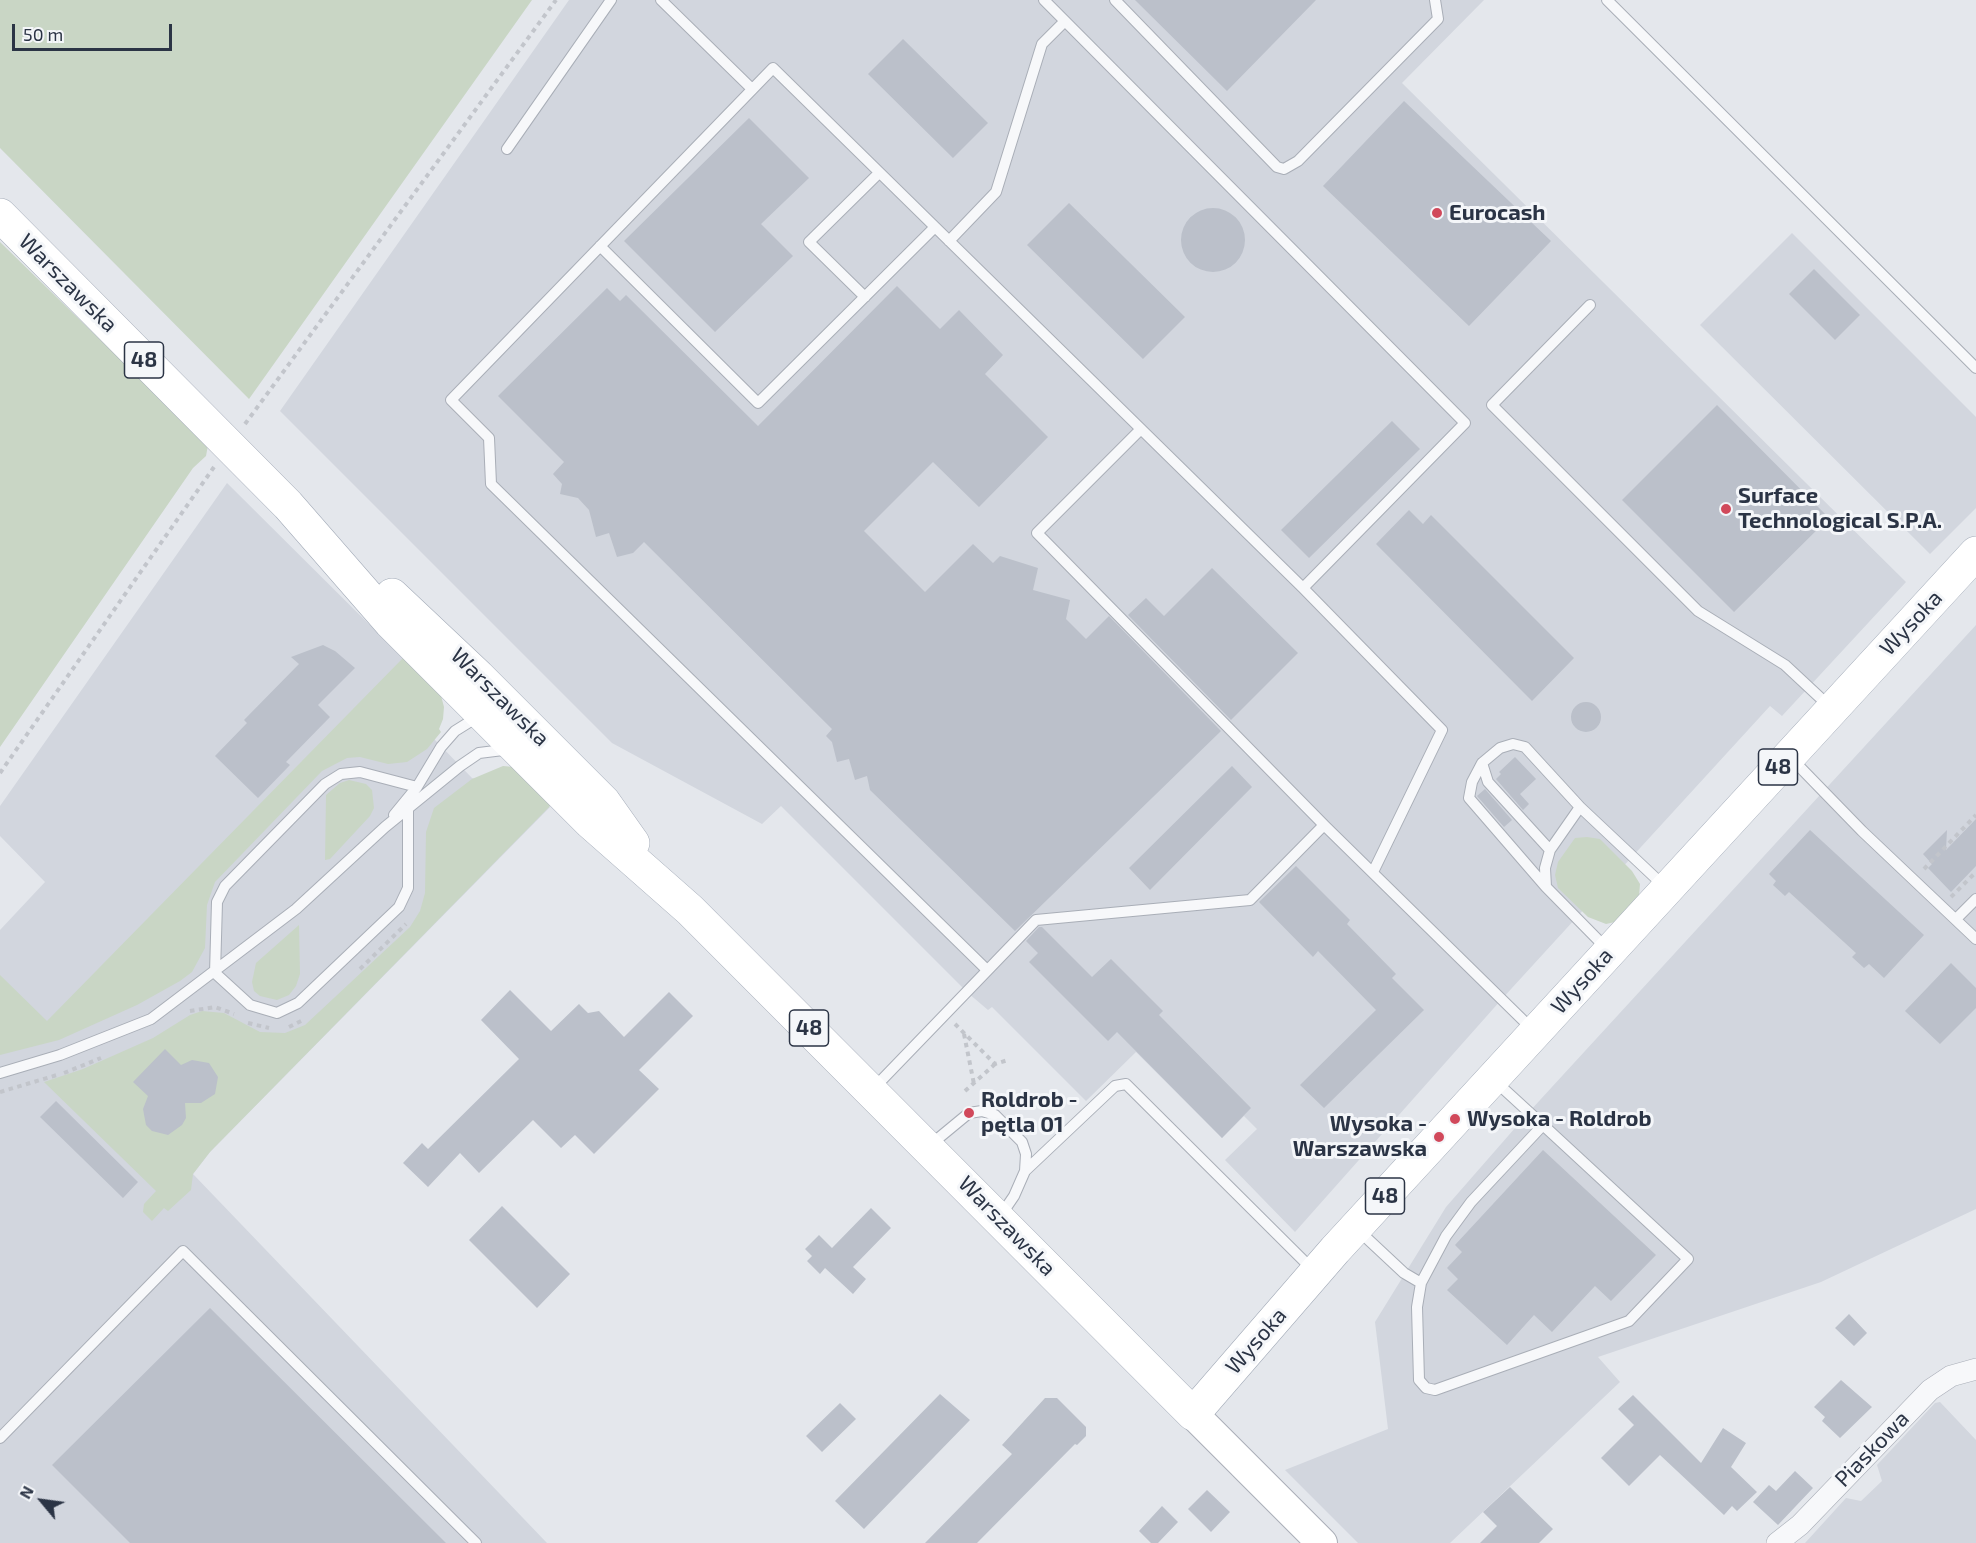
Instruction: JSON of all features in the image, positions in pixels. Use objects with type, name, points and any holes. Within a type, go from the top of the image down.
[{"type":"main road","name":"Warszawska","points":[[0,215],[288,505],[465,706],[537,751],[590,822],[690,910],[1322,1543]]},
{"type":"main road","name":"Wysoka","points":[[1193,1414],[1356,1227],[1976,553]]},
{"type":"main road","name":"Warszawska","points":[[465,706],[537,751]]},
{"type":"street","name":"Piaskowa","points":[[1778,1543],[1800,1526],[1930,1390],[1951,1376],[1976,1369]]},
{"type":"lane","points":[[507,149],[611,0]]},
{"type":"lane","points":[[661,0],[752,89]]},
{"type":"lane","points":[[1044,0],[1465,423],[1303,588]]},
{"type":"lane","points":[[1115,0],[1277,167],[1284,169],[1298,161],[1438,19],[1435,0]]},
{"type":"lane","points":[[1607,0],[1976,368]]},
{"type":"lane","points":[[949,241],[996,192],[1042,44],[1065,21]]},
{"type":"lane","points":[[987,970],[491,484],[489,438],[451,400],[772,68],[1303,588],[1443,730],[1373,872]]},
{"type":"lane","points":[[865,297],[809,242],[879,173]]},
{"type":"lane","points":[[600,246],[759,403],[935,227]]},
{"type":"lane","points":[[1590,305],[1492,405],[1698,610],[1785,665],[1832,709]]},
{"type":"lane","points":[[1141,429],[1037,533],[1324,825],[1535,1032]]},
{"type":"lane","points":[[0,1073],[60,1055],[151,1019],[215,973],[296,909],[385,827],[479,753],[488,738],[465,706],[417,786],[385,827]]},
{"type":"lane","points":[[1609,951],[1546,887],[1469,798],[1472,782],[1482,763],[1500,748],[1513,744],[1525,747],[1580,807],[1666,889]]},
{"type":"lane","points":[[479,753],[503,750],[537,751]]},
{"type":"lane","points":[[1789,756],[1862,831],[1976,939]]},
{"type":"lane","points":[[1482,763],[1488,782],[1550,850]]},
{"type":"lane","points":[[408,810],[408,888],[399,907],[298,1003],[277,1013],[250,1005],[215,973],[218,902],[225,886],[325,784],[341,774],[360,772],[417,786]]},
{"type":"lane","points":[[1546,887],[1545,868],[1550,850],[1580,807]]},
{"type":"lane","points":[[872,1091],[1036,920],[1250,900],[1324,825]]},
{"type":"lane","points":[[1956,919],[1976,899]]},
{"type":"lane","points":[[1492,1078],[1543,1125],[1688,1259],[1629,1321],[1435,1390],[1426,1388],[1419,1380],[1418,1307],[1421,1283],[1446,1236],[1471,1202],[1543,1125]]},
{"type":"lane","points":[[1025,1171],[1115,1086],[1126,1084],[1316,1272]]},
{"type":"lane","points":[[929,1147],[956,1121],[969,1113],[982,1111],[995,1115],[1022,1142],[1026,1154],[1025,1171],[1014,1196],[999,1218]]},
{"type":"lane","points":[[1356,1227],[1404,1273],[1421,1283]]},
{"type":"lane","points":[[0,1438],[183,1251],[476,1543]]},
{"type":"path","points":[[0,773],[229,445],[556,0]]},
{"type":"path","points":[[1930,876],[1923,869],[1976,815]]},
{"type":"path","points":[[1944,890],[1951,897],[1976,872]]},
{"type":"path","points":[[354,974],[411,918]]},
{"type":"path","points":[[188,1011],[215,1006],[227,1009],[261,1028],[271,1029]]},
{"type":"path","points":[[946,1015],[995,1064]]},
{"type":"path","points":[[281,1029],[296,1025],[305,1018]]},
{"type":"path","points":[[964,1033],[974,1084]]},
{"type":"path","points":[[0,1092],[81,1067],[111,1053]]},
{"type":"path","points":[[965,1091],[995,1064],[1008,1060]]},
{"type":"shaded area","points":[[569,0],[1484,0],[1402,83],[1906,582],[1782,716],[1770,706],[1501,1000],[1295,1232],[1225,1160],[1257,1129],[1244,1116],[1222,1138],[1136,1052],[1086,1101],[992,1007],[988,1010],[968,993],[781,806],[762,824],[612,743],[280,411]]},
{"type":"shaded area","points":[[1792,233],[1976,417],[1976,508],[1930,554],[1700,325]]},
{"type":"shaded area","points":[[227,483],[403,658],[435,740],[472,778],[550,807],[210,1152],[193,1174],[547,1543],[0,1543],[0,930],[45,882],[0,836],[0,806]]},
{"type":"shaded area","points":[[1976,625],[1976,1209],[1821,1282],[1598,1357],[1620,1382],[1450,1543],[1358,1543],[1285,1470],[1388,1429],[1375,1322],[1446,1207],[1529,1112]]},
{"type":"shaded area","points":[[1940,1402],[1976,1440],[1976,1543],[1805,1543],[1846,1498],[1861,1501],[1882,1481],[1877,1465],[1935,1403]]},
{"type":"green space","points":[[0,0],[532,0],[249,399],[0,148]]},
{"type":"green space","points":[[0,242],[208,445],[206,456],[193,468],[0,747]]},
{"type":"green space","points":[[403,658],[440,692],[444,707],[439,729],[441,732],[427,749],[407,762],[388,764],[360,757],[347,758],[322,771],[215,882],[207,905],[205,948],[192,972],[180,981],[137,1005],[59,1040],[0,1055],[0,975],[47,1021]]},
{"type":"green space","points":[[503,766],[514,767],[554,802],[210,1152],[193,1174],[191,1190],[168,1211],[164,1208],[152,1221],[143,1212],[144,1204],[156,1191],[44,1082],[83,1069],[153,1038],[190,1015],[202,1011],[224,1013],[260,1032],[285,1033],[305,1025],[410,927],[420,911],[425,893],[426,832],[434,808],[472,779]]},
{"type":"green space","points":[[349,780],[366,784],[372,790],[374,808],[370,816],[330,859],[325,860],[326,795],[340,783]]},
{"type":"green space","points":[[1575,838],[1600,839],[1632,871],[1640,884],[1639,896],[1615,922],[1606,924],[1588,917],[1558,888],[1555,875],[1558,862]]},
{"type":"green space","points":[[299,925],[300,974],[296,986],[289,995],[277,1000],[260,996],[254,991],[252,982],[256,963]]},
{"type":"building","points":[[1135,0],[1316,0],[1227,91]]},
{"type":"building","points":[[903,39],[988,123],[953,158],[868,74]]},
{"type":"building","name":"Eurocash","points":[[1404,101],[1551,241],[1469,326],[1323,186]]},
{"type":"building","points":[[749,118],[809,178],[761,224],[793,256],[715,332],[624,241]]},
{"type":"building","points":[[1069,203],[1185,317],[1143,359],[1027,245]]},
{"type":"building","points":[[1207,208],[1219,208],[1236,217],[1243,228],[1245,240],[1243,252],[1236,263],[1219,272],[1207,272],[1195,267],[1186,258],[1181,246],[1181,234],[1186,222],[1195,213]]},
{"type":"building","points":[[1814,269],[1860,315],[1835,340],[1789,294]]},
{"type":"building","points":[[897,286],[940,329],[959,310],[1003,355],[985,374],[1048,437],[979,507],[933,462],[864,531],[925,592],[973,544],[993,563],[1000,556],[1038,568],[1033,590],[1070,600],[1066,619],[1086,639],[1109,616],[1221,731],[1015,931],[870,790],[867,776],[855,780],[849,759],[837,762],[832,742],[826,736],[832,729],[644,542],[633,553],[617,557],[609,533],[596,537],[589,510],[578,498],[560,494],[562,484],[553,474],[564,462],[498,396],[607,288],[620,301],[626,295],[758,426]]},
{"type":"building","name":"Surface Technological S.P.A.","points":[[1717,405],[1829,518],[1734,612],[1622,500]]},
{"type":"building","points":[[1392,421],[1420,449],[1309,558],[1281,530]]},
{"type":"building","points":[[1409,510],[1423,524],[1431,515],[1574,658],[1532,701],[1376,544]]},
{"type":"building","points":[[1212,568],[1298,653],[1231,720],[1128,615],[1146,598],[1164,616]]},
{"type":"building","points":[[323,645],[335,651],[355,668],[318,705],[330,717],[286,762],[290,765],[258,798],[215,756],[247,723],[244,720],[299,664],[291,657]]},
{"type":"building","points":[[1586,702],[1597,706],[1601,717],[1597,728],[1586,732],[1575,728],[1571,717],[1575,706]]},
{"type":"building","points":[[1515,757],[1536,779],[1520,794],[1529,804],[1523,810],[1496,779],[1501,774],[1499,772]]},
{"type":"building","points":[[1232,766],[1252,787],[1150,890],[1129,868]]},
{"type":"building","points":[[1485,789],[1512,820],[1504,827],[1477,796]]},
{"type":"building","points":[[1976,819],[1976,866],[1951,892],[1928,868],[1932,864],[1923,854],[1947,830],[1946,850]]},
{"type":"building","points":[[1810,830],[1924,935],[1884,978],[1869,964],[1864,968],[1852,957],[1856,953],[1789,892],[1785,896],[1773,885],[1776,881],[1769,874]]},
{"type":"building","points":[[1296,866],[1350,920],[1347,924],[1396,974],[1392,978],[1424,1010],[1324,1108],[1300,1085],[1376,1010],[1318,951],[1313,957],[1259,902]]},
{"type":"building","points":[[1039,927],[1042,927],[1092,977],[1111,959],[1163,1011],[1159,1015],[1251,1108],[1222,1138],[1117,1032],[1108,1041],[1029,962],[1038,953],[1026,941]]},
{"type":"building","points":[[1951,963],[1976,988],[1976,1008],[1940,1044],[1905,1011]]},
{"type":"building","points":[[510,990],[551,1031],[579,1004],[588,1013],[599,1011],[624,1037],[669,992],[693,1016],[639,1070],[659,1089],[594,1154],[575,1135],[561,1148],[533,1120],[479,1173],[460,1153],[428,1187],[403,1163],[422,1143],[428,1149],[519,1059],[481,1020]]},
{"type":"building","points":[[165,1049],[181,1065],[192,1060],[209,1063],[218,1077],[215,1094],[201,1103],[185,1103],[186,1118],[182,1125],[168,1135],[152,1131],[146,1125],[143,1109],[148,1096],[133,1082]]},
{"type":"building","points":[[56,1101],[138,1182],[123,1198],[40,1117]]},
{"type":"building","points":[[1543,1150],[1656,1255],[1611,1301],[1595,1286],[1552,1332],[1534,1315],[1507,1345],[1447,1290],[1458,1279],[1447,1268],[1462,1252],[1455,1245]]},
{"type":"building","points":[[502,1206],[570,1274],[537,1308],[469,1240]]},
{"type":"building","points":[[871,1208],[891,1228],[853,1267],[866,1279],[853,1294],[825,1268],[820,1274],[807,1261],[812,1256],[805,1249],[819,1235],[832,1248]]},
{"type":"building","points":[[210,1308],[446,1543],[130,1543],[52,1465]]},
{"type":"building","points":[[1849,1314],[1867,1333],[1854,1346],[1835,1328]]},
{"type":"building","points":[[1841,1380],[1872,1407],[1840,1438],[1822,1421],[1825,1417],[1814,1407]]},
{"type":"building","points":[[940,1394],[970,1420],[864,1529],[835,1501]]},
{"type":"building","points":[[1633,1395],[1701,1463],[1723,1428],[1746,1443],[1731,1467],[1757,1492],[1737,1511],[1732,1506],[1724,1515],[1660,1455],[1629,1486],[1601,1458],[1634,1425],[1618,1409]]},
{"type":"building","points":[[1045,1398],[1057,1398],[1086,1427],[1086,1436],[1077,1445],[1075,1444],[977,1543],[925,1543],[1012,1454],[1002,1445]]},
{"type":"building","points":[[840,1403],[856,1419],[822,1452],[806,1436]]},
{"type":"building","points":[[1795,1471],[1813,1488],[1778,1525],[1753,1502],[1769,1485],[1776,1491]]},
{"type":"building","points":[[1510,1487],[1553,1529],[1539,1543],[1480,1543],[1497,1526],[1483,1512]]},
{"type":"building","points":[[1207,1490],[1230,1512],[1211,1532],[1188,1509]]},
{"type":"building","points":[[1162,1506],[1178,1522],[1158,1543],[1151,1543],[1139,1531]]},
{"type":"place","name":"Eurocash","points":[[1437,213]]},
{"type":"place","name":"Surface Technological S.P.A.","points":[[1726,509]]},
{"type":"place","name":"Roldrob - pętla 01","points":[[969,1113]]},
{"type":"place","name":"Wysoka - Roldrob","points":[[1455,1119]]},
{"type":"place","name":"Wysoka - Warszawska","points":[[1439,1137]]}]
